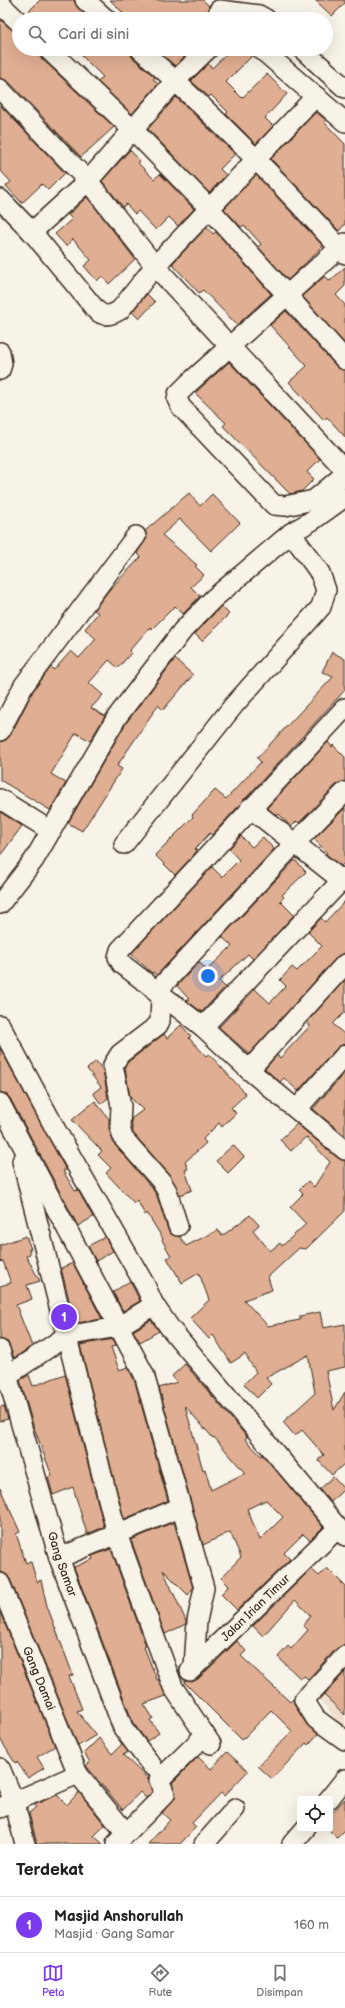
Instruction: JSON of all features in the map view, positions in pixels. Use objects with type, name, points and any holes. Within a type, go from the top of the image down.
[{"type":"street","points":[[85,0],[98,12]]},
{"type":"street","points":[[0,4],[12,15]]},
{"type":"street","points":[[220,10],[244,12]]},
{"type":"street","points":[[55,56],[133,130],[210,209],[345,360]]},
{"type":"street","points":[[148,56],[256,160],[343,248],[286,294],[178,394],[177,399],[181,407],[274,505],[285,506],[314,500],[345,474]]},
{"type":"street","points":[[32,232],[88,181],[175,81],[201,56]]},
{"type":"street","points":[[268,56],[345,122]]},
{"type":"street","points":[[310,56],[345,88]]},
{"type":"street","points":[[0,89],[88,181],[155,266],[345,470]]},
{"type":"street","points":[[0,199],[32,232],[100,314],[112,315],[120,310],[155,266],[316,96]]},
{"type":"street","points":[[0,352],[2,364],[0,370]]},
{"type":"street","points":[[0,904],[34,860],[117,717],[183,630],[213,599],[291,533],[313,520],[345,497]]},
{"type":"street","points":[[124,844],[234,704],[321,607],[326,590],[320,573],[291,533]]},
{"type":"street","points":[[0,731],[24,685],[136,536]]},
{"type":"street","points":[[343,1146],[249,1070],[203,1027],[158,994],[118,961],[120,950],[250,808],[345,709]]},
{"type":"street","points":[[178,1226],[167,1191],[161,1181],[123,1138],[120,1127],[121,1106],[113,1065],[120,1054],[158,1025],[160,1021],[158,994],[294,844],[345,792]]},
{"type":"street","points":[[0,799],[51,831]]},
{"type":"street","points":[[203,1027],[344,880],[294,844],[250,808]]},
{"type":"street","points":[[249,1070],[345,964]]},
{"type":"street","points":[[0,1026],[56,1130],[145,1285],[154,1305],[170,1328],[209,1377],[341,1532]]},
{"type":"street","points":[[297,1109],[345,1055]]},
{"type":"street","points":[[0,1103],[144,1374],[204,1588],[197,1620],[194,1667]]},
{"type":"street","points":[[15,1133],[117,1534],[173,1687],[208,1739],[159,1780],[165,1794],[121,1839]]},
{"type":"street","points":[[4,1377],[66,1336],[118,1327],[154,1305]]},
{"type":"street","name":"Gang Samar","points":[[0,1350],[4,1377],[59,1558],[123,1728],[152,1766]]},
{"type":"street","points":[[59,1558],[181,1507]]},
{"type":"street","name":"Jalan Irian Timur","points":[[173,1687],[341,1532]]},
{"type":"street","name":"Gang Damai","points":[[0,1583],[78,1774],[121,1839]]},
{"type":"street","points":[[345,1656],[304,1700],[316,1719],[345,1740]]},
{"type":"street","points":[[0,1768],[7,1804],[25,1844]]},
{"type":"street","points":[[7,1804],[78,1774]]},
{"type":"street","points":[[331,1796],[345,1779]]},
{"type":"street","points":[[204,1844],[234,1809]]},
{"type":"shaded area","points":[[345,1672],[345,1724],[343,1727],[319,1699]]},
{"type":"building","points":[[40,0],[74,0],[78,8],[82,12],[28,12]]},
{"type":"building","points":[[110,0],[203,0],[209,6],[209,12],[122,12]]},
{"type":"building","points":[[315,0],[345,0],[345,3],[333,15],[333,12],[328,12]]},
{"type":"building","points":[[0,19],[12,30],[12,56],[39,56],[114,127],[81,157],[8,81],[0,78]]},
{"type":"building","points":[[82,56],[132,56],[155,77],[153,79],[158,84],[132,114],[98,82],[103,77]]},
{"type":"building","points":[[164,56],[185,56],[175,66]]},
{"type":"building","points":[[225,56],[250,56],[251,57],[226,82],[242,98],[267,74],[287,94],[265,118],[273,126],[256,144],[226,114],[228,112],[211,95],[209,97],[191,81],[208,64],[212,68]]},
{"type":"building","points":[[176,97],[235,154],[220,169],[226,175],[209,193],[148,129]]},
{"type":"building","points":[[0,105],[65,173],[48,190],[42,184],[22,203],[6,186],[11,182],[0,170]]},
{"type":"building","points":[[316,112],[326,120],[324,122],[345,144],[345,224],[339,231],[271,159]]},
{"type":"building","points":[[130,150],[140,161],[138,163],[154,179],[160,174],[194,209],[178,226],[169,217],[156,230],[138,211],[135,214],[126,204],[123,207],[102,181]]},
{"type":"building","points":[[256,175],[323,246],[288,280],[258,247],[261,244],[244,225],[241,227],[224,209]]},
{"type":"building","points":[[87,197],[135,259],[109,284],[102,276],[97,281],[84,266],[91,260],[73,239],[66,246],[55,234],[72,219],[68,215]]},
{"type":"building","points":[[207,227],[213,234],[216,232],[271,294],[237,325],[203,290],[199,293],[172,264]]},
{"type":"building","points":[[345,267],[345,286],[336,295],[345,305],[345,344],[302,296],[325,276],[330,281]]},
{"type":"building","points":[[147,294],[155,302],[139,319],[132,312]]},
{"type":"building","points":[[286,311],[337,367],[345,371],[345,437],[327,417],[324,420],[289,382],[307,366],[270,325]]},
{"type":"building","points":[[229,362],[320,459],[307,472],[314,479],[302,491],[290,494],[223,426],[226,423],[195,393]]},
{"type":"building","points":[[189,493],[200,506],[212,494],[240,523],[211,551],[180,519],[162,535],[197,565],[195,566],[204,575],[191,587],[200,596],[183,614],[175,606],[152,629],[150,627],[129,651],[131,653],[118,668],[109,660],[89,683],[103,695],[91,708],[105,716],[90,741],[76,733],[51,774],[66,783],[50,810],[0,780],[0,742],[6,740],[10,736],[33,691],[51,667],[54,670],[71,651],[79,658],[96,639],[85,629],[98,613],[94,610],[109,590],[141,557],[137,553],[147,538],[145,531]]},
{"type":"building","points":[[221,606],[229,614],[202,641],[195,634]]},
{"type":"building","points":[[332,652],[345,659],[345,690],[212,835],[210,833],[195,849],[197,851],[175,875],[155,855],[193,817],[192,815],[215,790],[226,799],[261,762],[257,758],[333,677],[322,672]]},
{"type":"building","points":[[175,659],[193,675],[163,710],[158,705],[117,766],[122,769],[82,831],[68,823],[126,723]]},
{"type":"building","points":[[328,742],[345,757],[345,781],[337,784],[299,823],[297,821],[291,827],[279,814],[277,816],[267,808]]},
{"type":"building","points":[[345,808],[345,862],[341,866],[326,854],[327,853],[314,839]]},
{"type":"building","points":[[0,812],[22,826],[0,856]]},
{"type":"building","points":[[241,836],[252,847],[263,837],[274,849],[157,975],[153,972],[152,973],[131,954],[212,867],[222,877],[239,860],[229,849]]},
{"type":"building","points":[[295,860],[306,872],[282,895],[284,897],[280,901],[294,915],[253,959],[248,954],[219,981],[225,987],[202,1012],[187,1001],[189,999],[177,986],[199,962],[207,970],[232,946],[222,937]]},
{"type":"building","points":[[345,901],[345,953],[337,957],[249,1054],[219,1027],[255,989],[270,1003],[286,986],[280,980],[292,967],[297,971],[322,946],[308,932],[321,918],[325,922]]},
{"type":"building","points":[[345,980],[345,1012],[333,1024],[345,1035],[345,1044],[337,1048],[298,1091],[284,1078],[280,1082],[265,1069],[277,1055],[280,1058],[310,1026],[307,1022]]},
{"type":"building","points":[[181,1025],[191,1036],[189,1038],[206,1056],[209,1054],[246,1094],[231,1108],[236,1113],[222,1127],[219,1123],[203,1139],[206,1143],[185,1162],[188,1169],[185,1170],[192,1190],[180,1195],[169,1174],[133,1133],[131,1119],[143,1110],[130,1097],[125,1067],[128,1062],[164,1034],[167,1038]]},
{"type":"building","points":[[0,1048],[66,1170],[63,1171],[75,1191],[78,1190],[93,1217],[78,1226],[10,1098],[0,1092]]},
{"type":"building","points":[[96,1061],[103,1070],[108,1098],[101,1104],[93,1093],[101,1087],[87,1069]]},
{"type":"building","points":[[345,1072],[345,1136],[313,1109]]},
{"type":"building","points":[[95,1101],[109,1119],[109,1130],[115,1145],[152,1188],[157,1196],[168,1230],[171,1234],[180,1237],[186,1246],[218,1230],[222,1236],[250,1215],[259,1225],[253,1230],[270,1251],[280,1243],[282,1246],[306,1224],[290,1207],[303,1194],[299,1190],[308,1181],[314,1187],[330,1162],[306,1137],[291,1151],[280,1140],[297,1124],[338,1158],[345,1161],[345,1211],[306,1249],[299,1248],[268,1277],[272,1290],[244,1300],[268,1326],[300,1320],[300,1316],[320,1312],[323,1328],[345,1324],[345,1367],[326,1371],[334,1410],[345,1392],[345,1463],[332,1475],[318,1460],[324,1455],[302,1430],[295,1436],[283,1422],[315,1393],[308,1355],[266,1378],[271,1384],[257,1398],[244,1384],[256,1372],[245,1354],[231,1363],[213,1335],[209,1339],[190,1318],[209,1300],[199,1273],[182,1283],[167,1258],[171,1256],[162,1240],[163,1239],[147,1213],[145,1215],[137,1200],[134,1203],[106,1173],[111,1168],[98,1155],[102,1151],[72,1120]]},
{"type":"building","points":[[233,1145],[244,1157],[228,1173],[216,1161]]},
{"type":"building","points":[[26,1236],[31,1249],[29,1249],[30,1254],[26,1256],[40,1281],[27,1285],[32,1299],[16,1305],[32,1346],[14,1358],[8,1342],[0,1339],[0,1286],[11,1283],[3,1261],[0,1262],[0,1245]]},
{"type":"building","points":[[105,1237],[113,1251],[96,1261],[88,1246]]},
{"type":"building","points":[[73,1263],[102,1319],[77,1323],[72,1312],[61,1268]]},
{"type":"building","points":[[130,1281],[140,1301],[123,1311],[113,1292]]},
{"type":"building","points":[[151,1320],[159,1331],[140,1342],[133,1331]]},
{"type":"building","points":[[113,1339],[116,1346],[111,1347],[119,1370],[128,1367],[135,1382],[168,1501],[124,1519],[80,1345]]},
{"type":"building","points":[[185,1364],[247,1437],[245,1439],[261,1456],[263,1455],[323,1527],[310,1540],[303,1534],[284,1553],[290,1559],[237,1610],[221,1594],[229,1586],[221,1578],[241,1557],[230,1532],[203,1545],[159,1388],[177,1382],[172,1376]],"holes":[[[185,1406],[213,1438],[214,1437],[245,1473],[211,1490],[205,1469],[203,1470]],[[266,1500],[283,1517],[260,1540],[247,1509]]]},
{"type":"building","points":[[65,1374],[104,1527],[87,1534],[73,1487],[53,1495],[48,1477],[52,1476],[33,1425],[20,1380],[29,1375],[33,1386]]},
{"type":"building","points":[[4,1406],[8,1419],[0,1421],[0,1407]]},
{"type":"building","points":[[333,1477],[344,1489],[331,1502],[320,1489]]},
{"type":"building","points":[[0,1488],[20,1532],[16,1534],[26,1563],[31,1562],[37,1582],[41,1580],[47,1606],[73,1675],[69,1676],[82,1709],[77,1711],[96,1735],[78,1746],[10,1579],[6,1574],[0,1572]]},
{"type":"building","points":[[174,1522],[193,1588],[188,1595],[163,1570],[186,1621],[186,1624],[165,1634],[131,1540]]},
{"type":"building","points":[[111,1549],[146,1646],[144,1647],[157,1680],[159,1680],[166,1696],[144,1704],[153,1718],[150,1720],[159,1733],[147,1741],[133,1723],[74,1567],[93,1559],[92,1556]]},
{"type":"building","points":[[327,1568],[345,1586],[345,1645],[337,1648],[308,1679],[304,1676],[301,1679],[278,1657],[288,1646],[291,1649],[308,1630],[303,1625],[311,1616],[295,1600],[263,1636],[253,1626],[311,1569],[319,1576]]},
{"type":"building","points":[[0,1612],[55,1746],[37,1757],[44,1768],[28,1778],[17,1762],[15,1763],[0,1739]]},
{"type":"building","points":[[237,1641],[246,1651],[241,1656],[290,1702],[293,1699],[295,1706],[307,1725],[318,1734],[308,1745],[306,1743],[272,1779],[258,1766],[292,1731],[271,1710],[242,1740],[184,1682],[192,1682],[198,1679]]},
{"type":"building","points":[[345,1672],[345,1715],[324,1695]]},
{"type":"building","points":[[99,1738],[112,1754],[122,1744],[128,1752],[123,1755],[148,1779],[152,1792],[146,1798],[140,1792],[123,1810],[86,1766],[90,1762],[84,1753]]},
{"type":"building","points":[[227,1752],[248,1771],[224,1796],[221,1793],[192,1823],[196,1827],[180,1844],[148,1844],[170,1820],[162,1813],[176,1796],[172,1783],[198,1757],[211,1769]]},
{"type":"building","points":[[79,1792],[105,1825],[94,1836],[103,1844],[37,1844],[29,1813],[36,1807],[34,1805],[57,1795],[67,1805]]},
{"type":"building","points":[[345,1799],[345,1830],[337,1838],[331,1832],[333,1832],[333,1812]]},
{"type":"place","name":"Masjid Anshorullah","points":[[64,1317]]}]
